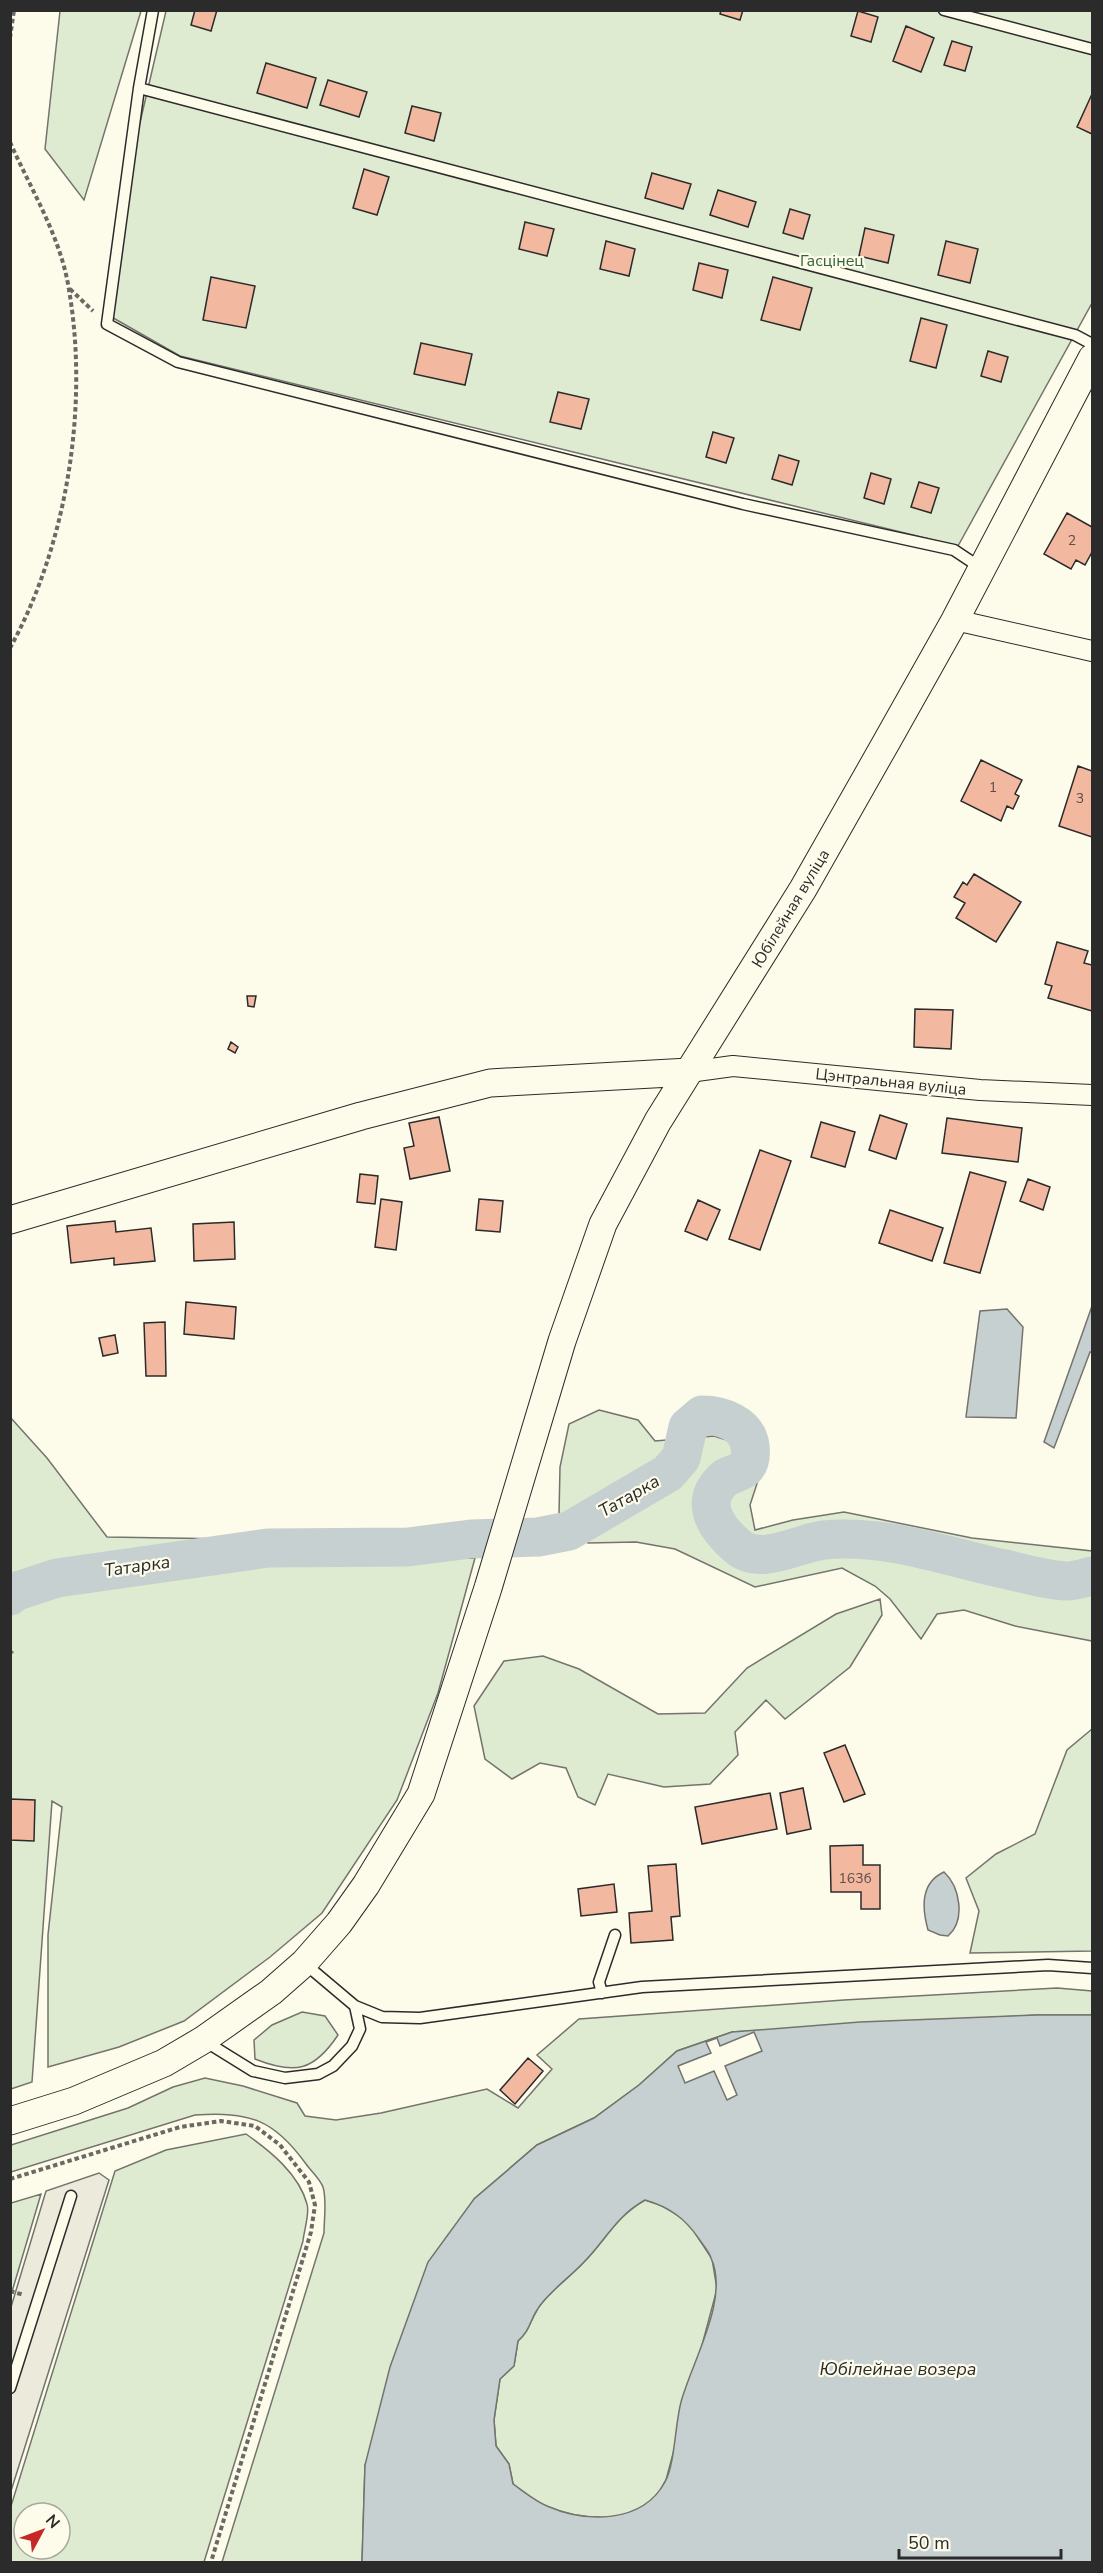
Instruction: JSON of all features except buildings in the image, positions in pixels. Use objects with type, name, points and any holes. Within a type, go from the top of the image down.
[{"type":"street","name":"Юбілейная вуліца","points":[[10,2121],[111,2087],[164,2063],[203,2040],[271,1992],[304,1963],[339,1923],[366,1885],[422,1794],[488,1588],[562,1341],[603,1224],[658,1121],[803,889],[887,741],[954,620],[1092,358]]},
{"type":"street","points":[[954,620],[1092,651]]},
{"type":"street","name":"Цэнтральная вуліца","points":[[689,1072],[733,1066],[980,1090],[1092,1095]]},
{"type":"street","points":[[10,1220],[361,1116],[490,1083],[689,1072]]},
{"type":"lane","points":[[153,10],[139,88],[107,324],[178,362],[744,504],[954,550],[981,568]]},
{"type":"lane","points":[[944,10],[1092,49]]},
{"type":"lane","points":[[139,88],[1075,335],[1092,344]]},
{"type":"lane","points":[[602,1993],[599,1982],[615,1935]]},
{"type":"lane","points":[[304,1963],[355,2006],[382,2017],[420,2018],[642,1987],[1036,1965],[1092,1968]]},
{"type":"lane","points":[[203,2040],[252,2071],[285,2078],[318,2074],[333,2066],[352,2046],[360,2030],[355,2006]]},
{"type":"lane","points":[[10,2388],[71,2196]]},
{"type":"path","points":[[10,38],[14,10]]},
{"type":"path","points":[[10,142],[51,229],[69,289],[76,378],[67,478],[60,518],[45,571],[27,617],[10,648]]},
{"type":"path","points":[[69,289],[107,324]]},
{"type":"path","points":[[10,2179],[180,2127],[221,2121],[255,2126],[280,2145],[309,2182],[315,2205],[311,2232],[211,2562]]},
{"type":"green space","points":[[60,11],[141,11],[84,200],[45,149]]},
{"type":"green space","name":"Гасцінец","points":[[166,11],[1092,11],[1092,303],[958,546],[180,356],[108,315],[138,131]]},
{"type":"green space","points":[[599,1410],[638,1420],[655,1441],[714,1436],[767,1453],[750,1505],[755,1530],[793,1520],[844,1512],[972,1538],[1092,1551],[1092,1641],[1015,1626],[964,1610],[937,1614],[921,1639],[890,1599],[875,1586],[842,1568],[755,1587],[675,1549],[636,1542],[588,1543],[559,1515],[560,1467],[569,1424]]},
{"type":"green space","points":[[10,1417],[47,1458],[107,1537],[230,1539],[312,1537],[290,1562],[475,1558],[438,1693],[397,1800],[322,1913],[270,1957],[184,2021],[119,2047],[48,2067],[48,1935],[62,1807],[52,1801],[32,2082],[11,2089],[10,1655],[13,1652],[10,1650]]},
{"type":"green space","points":[[880,1599],[882,1615],[850,1667],[785,1719],[766,1700],[735,1732],[738,1755],[710,1784],[664,1787],[608,1774],[595,1805],[578,1797],[566,1768],[540,1763],[512,1779],[485,1759],[474,1706],[504,1661],[543,1656],[579,1669],[658,1714],[705,1713],[747,1668],[836,1614]]},
{"type":"green space","points":[[1092,1729],[1092,1951],[970,1953],[979,1911],[966,1878],[996,1854],[1035,1834],[1067,1750]]},
{"type":"green space","points":[[1057,1988],[1092,1991],[1092,2015],[1037,2015],[732,2032],[677,2051],[639,2085],[594,2118],[537,2145],[474,2199],[365,2465],[362,2562],[222,2562],[324,2233],[323,2187],[294,2149],[271,2127],[258,2121],[230,2115],[195,2115],[11,2172],[11,2145],[128,2108],[173,2087],[205,2078],[243,2086],[297,2103],[305,2116],[336,2120],[381,2113],[487,2089],[518,2108],[552,2069],[537,2055],[579,2019],[844,2000]]},
{"type":"green space","points":[[302,2012],[325,2016],[338,2035],[321,2056],[312,2063],[293,2068],[255,2059],[254,2040],[272,2025]]},
{"type":"green space","points":[[246,2134],[265,2148],[291,2173],[303,2193],[308,2208],[303,2241],[204,2562],[11,2562],[12,2503],[12,2561],[72,2561],[72,2501],[13,2501],[115,2171],[166,2150]]},
{"type":"green space","points":[[41,2194],[11,2295],[11,2203]]},
{"type":"green space","points":[[645,2200],[663,2206],[688,2222],[712,2259],[717,2289],[666,2480],[654,2499],[631,2513],[588,2517],[560,2511],[538,2502],[513,2484],[509,2464],[496,2446],[494,2420],[500,2379],[514,2366],[518,2341],[527,2330],[541,2304],[583,2263],[618,2221]]},
{"type":"shaded area","points":[[99,2173],[109,2180],[11,2491],[11,2307],[46,2191]]},
{"type":"water","points":[[1092,1306],[1092,1352],[1090,1352],[1054,1448],[1044,1442]]},
{"type":"water","points":[[1007,1309],[1023,1327],[1016,1418],[966,1417],[980,1311]]},
{"type":"water","points":[[944,1872],[954,1886],[959,1904],[957,1921],[948,1936],[928,1930],[924,1905],[927,1889],[936,1877]]},
{"type":"water","name":"Юбілейнае возера","points":[[1092,2015],[1092,2562],[362,2562],[365,2465],[390,2367],[428,2262],[474,2199],[537,2145],[594,2118],[639,2085],[677,2051],[732,2032],[860,2022]],"holes":[[[645,2200],[676,2214],[688,2225],[709,2253],[716,2274],[713,2311],[681,2402],[668,2474],[655,2496],[628,2513],[595,2517],[562,2512],[538,2501],[513,2484],[509,2464],[496,2446],[494,2420],[500,2379],[514,2366],[518,2341],[546,2298],[583,2263],[618,2221]]]},
{"type":"pier","points":[[754,2032],[762,2051],[725,2066],[737,2095],[727,2100],[714,2071],[685,2083],[678,2066],[711,2053],[706,2042],[717,2038],[720,2046]]},
{"type":"waterway","name":"Татарка","points":[[10,1596],[11,1593],[57,1578],[268,1548],[408,1547],[471,1539],[538,1537],[569,1531],[668,1473],[681,1458],[688,1427],[702,1415],[732,1422],[748,1438],[750,1458],[747,1466],[725,1478],[712,1496],[711,1505],[716,1522],[722,1531],[737,1546],[747,1552],[768,1554],[824,1540],[868,1540],[912,1547],[1049,1579],[1069,1581],[1092,1576]]}]
